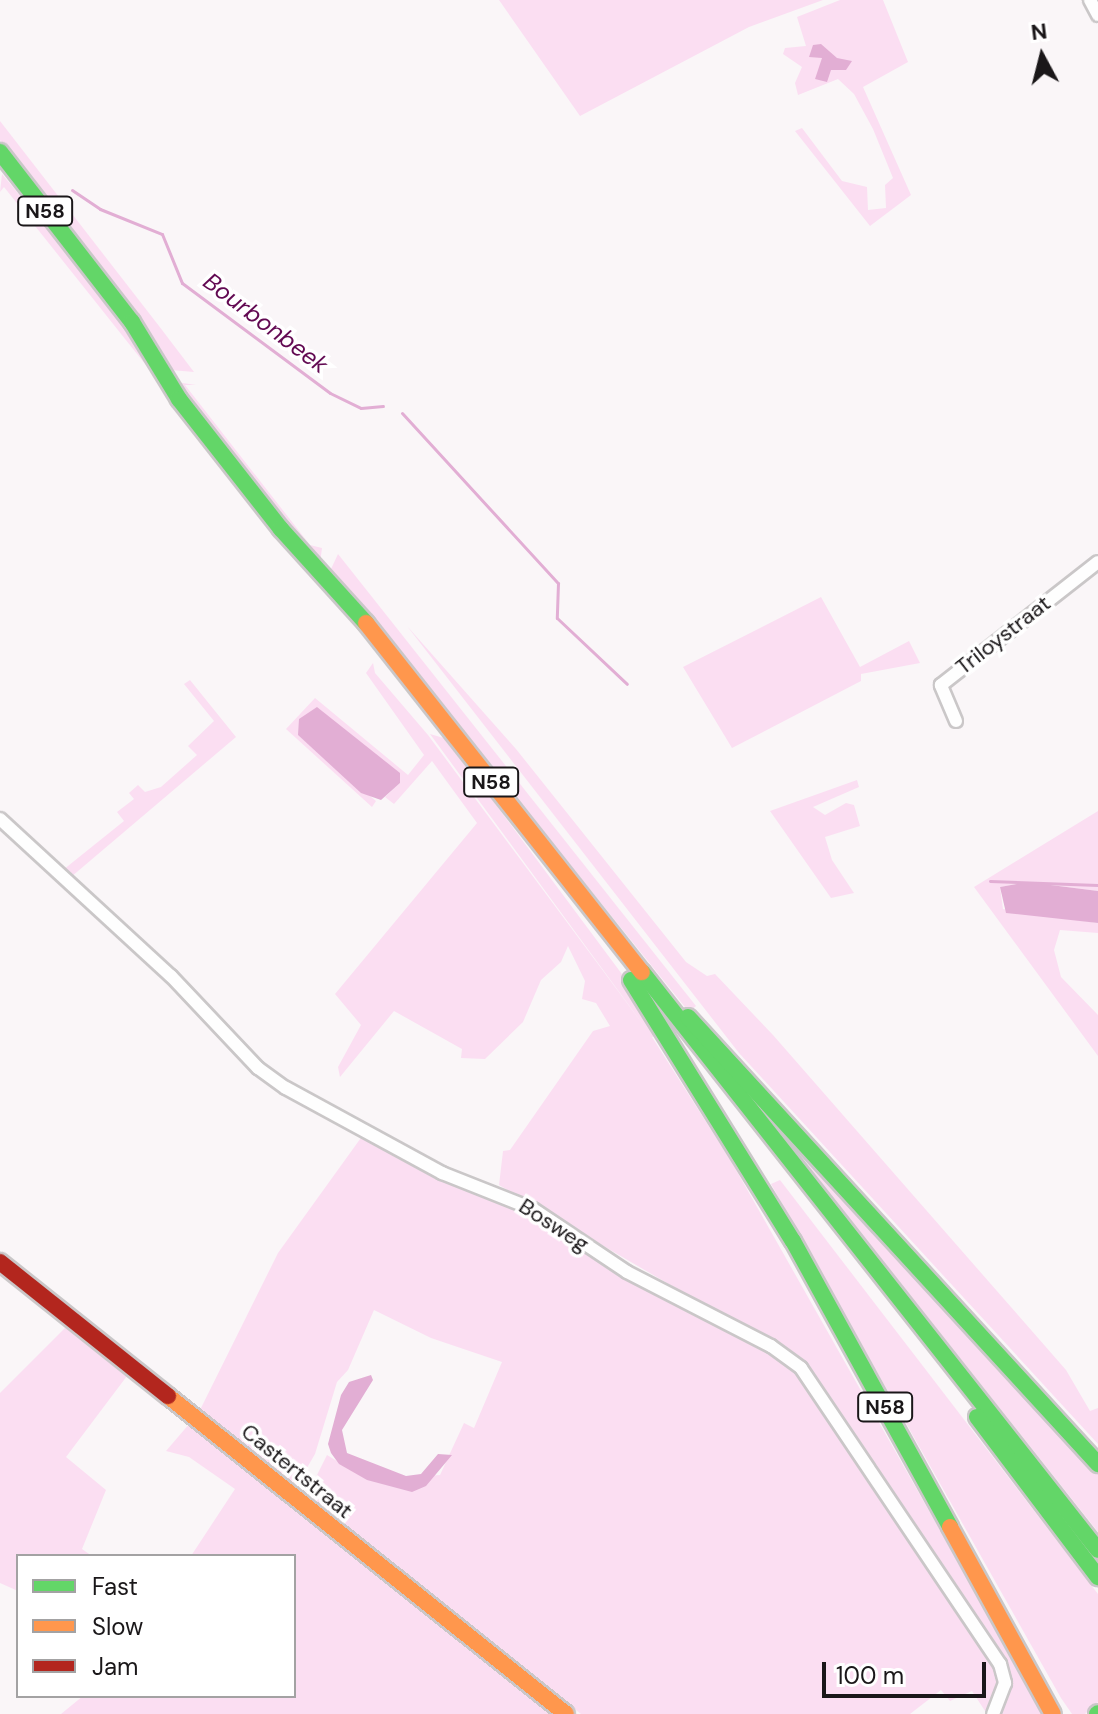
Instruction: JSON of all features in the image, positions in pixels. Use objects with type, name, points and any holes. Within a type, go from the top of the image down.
[{"type":"main road","name":"N58","points":[[0,152],[132,322],[166,380],[227,461],[300,553],[375,633],[733,1092],[1098,1577]]},
{"type":"main road","name":"N58","points":[[597,919],[622,938],[695,1026],[1098,1464]]},
{"type":"main road","name":"N58","points":[[597,919],[613,955],[793,1241],[1041,1685],[1063,1714]]},
{"type":"main road","name":"N58","points":[[733,1092],[829,1204],[1098,1550]]},
{"type":"main road","name":"Castertstraat","points":[[0,1262],[566,1714]]},
{"type":"main road","points":[[1041,1685],[1053,1714]]},
{"type":"street","points":[[1090,0],[1098,15]]},
{"type":"street","name":"Triloystraat","points":[[956,721],[941,685],[1098,562]]},
{"type":"street","name":"Bosweg","points":[[0,819],[171,976],[278,1083],[442,1173],[533,1209],[627,1272],[771,1346],[801,1368],[1000,1664],[1005,1683],[993,1714]]},
{"type":"shaded area","points":[[499,0],[823,0],[749,27],[580,116]]},
{"type":"shaded area","points":[[840,0],[883,0],[908,62],[863,87],[911,195],[870,226],[795,131],[802,128],[842,181],[867,187],[868,210],[886,208],[885,185],[893,178],[873,129],[854,94],[838,79],[798,95],[795,83],[802,67],[783,54],[785,48],[806,46],[797,17]]},
{"type":"shaded area","points":[[821,44],[837,58],[852,61],[846,70],[831,70],[827,82],[815,79],[822,58],[809,57],[813,45]]},
{"type":"shaded area","points":[[0,121],[194,372],[171,370],[0,140]]},
{"type":"shaded area","points":[[2,174],[104,296],[153,374],[4,187],[0,192]]},
{"type":"shaded area","points":[[176,382],[196,385],[185,385],[310,545],[322,548],[320,563]]},
{"type":"shaded area","points":[[338,554],[696,1006],[689,1012],[331,569]]},
{"type":"shaded area","points":[[821,597],[860,667],[909,641],[920,663],[861,674],[861,681],[732,748],[683,667]]},
{"type":"shaded area","points":[[407,626],[516,749],[686,962],[707,976],[715,974],[773,1035],[1066,1370],[1090,1411],[1098,1408],[1098,1444],[739,1053]]},
{"type":"shaded area","points":[[373,663],[375,673],[428,735],[650,1034],[430,734],[447,739],[639,997],[661,1034],[652,1037],[731,1161],[1044,1714],[997,1714],[1009,1686],[989,1642],[804,1363],[499,1185],[503,1151],[510,1150],[593,1031],[610,1026],[596,1003],[582,999],[585,981],[568,946],[561,962],[541,980],[523,1022],[485,1059],[461,1058],[462,1049],[394,1011],[340,1077],[338,1067],[361,1025],[335,994],[477,823],[432,761],[394,804],[385,797],[400,783],[298,735],[376,801],[372,807],[286,729],[315,698],[408,775],[424,755],[366,673]]},
{"type":"shaded area","points":[[190,680],[236,737],[71,877],[63,870],[124,821],[117,812],[134,799],[129,793],[138,785],[145,792],[161,787],[197,755],[188,746],[214,721],[184,684]]},
{"type":"shaded area","points":[[317,707],[400,773],[400,783],[381,800],[361,793],[298,735],[299,719]]},
{"type":"shaded area","points":[[857,780],[859,787],[813,807],[825,815],[846,803],[854,805],[860,826],[825,837],[832,860],[854,893],[831,898],[770,811]]},
{"type":"shaded area","points":[[1098,811],[1098,891],[1027,882],[1000,887],[1003,909],[1098,923],[1098,933],[1060,930],[1054,950],[1061,977],[1098,1015],[1098,1056],[974,887]]},
{"type":"shaded area","points":[[1027,882],[1098,891],[1098,923],[1006,913],[1000,887]]},
{"type":"shaded area","points":[[363,1135],[508,1200],[795,1370],[997,1669],[997,1691],[987,1714],[972,1691],[950,1701],[941,1690],[910,1714],[581,1714],[306,1497],[327,1455],[368,1480],[440,1475],[464,1423],[474,1428],[502,1362],[431,1338],[374,1310],[348,1370],[337,1382],[315,1454],[297,1485],[200,1410],[278,1253]]},
{"type":"shaded area","points":[[792,1143],[1098,1474],[1098,1532],[818,1179]]},
{"type":"shaded area","points":[[780,1180],[1098,1594],[1098,1702],[1085,1714],[1072,1714],[1061,1698],[771,1184]]},
{"type":"shaded area","points":[[67,1326],[127,1376],[66,1457],[106,1490],[82,1549],[89,1554],[16,1554],[16,1590],[0,1583],[0,1393]]},
{"type":"shaded area","points":[[371,1375],[373,1380],[342,1430],[347,1453],[406,1476],[421,1474],[438,1454],[452,1455],[426,1486],[412,1492],[367,1480],[339,1464],[331,1453],[328,1444],[341,1395],[349,1382]]},
{"type":"shaded area","points":[[190,1423],[552,1714],[61,1714],[81,1698],[296,1698],[296,1554],[192,1554],[235,1489],[189,1457],[166,1451]]},
{"type":"waterway","name":"Bourbonbeek","points":[[72,190],[100,209],[162,234],[182,283],[330,393],[361,408],[383,406]]},
{"type":"waterway","name":"Bourbonbeek","points":[[402,413],[558,583],[557,618],[627,684]]},
{"type":"waterway","name":"Bourbonbeek","points":[[990,881],[1098,885]]},
{"type":"traffic: fast","points":[[0,152],[132,322],[179,399],[281,529],[366,623]]},
{"type":"traffic: fast","points":[[642,972],[1098,1550]]},
{"type":"traffic: fast","points":[[631,980],[793,1241],[950,1527]]},
{"type":"traffic: fast","points":[[688,1017],[1098,1464]]},
{"type":"traffic: fast","points":[[977,1417],[1098,1577]]},
{"type":"traffic: slow","points":[[366,623],[642,972]]},
{"type":"traffic: slow","points":[[168,1396],[566,1714]]},
{"type":"traffic: slow","points":[[950,1527],[1053,1714]]},
{"type":"traffic: jam","points":[[0,1262],[168,1396]]}]
